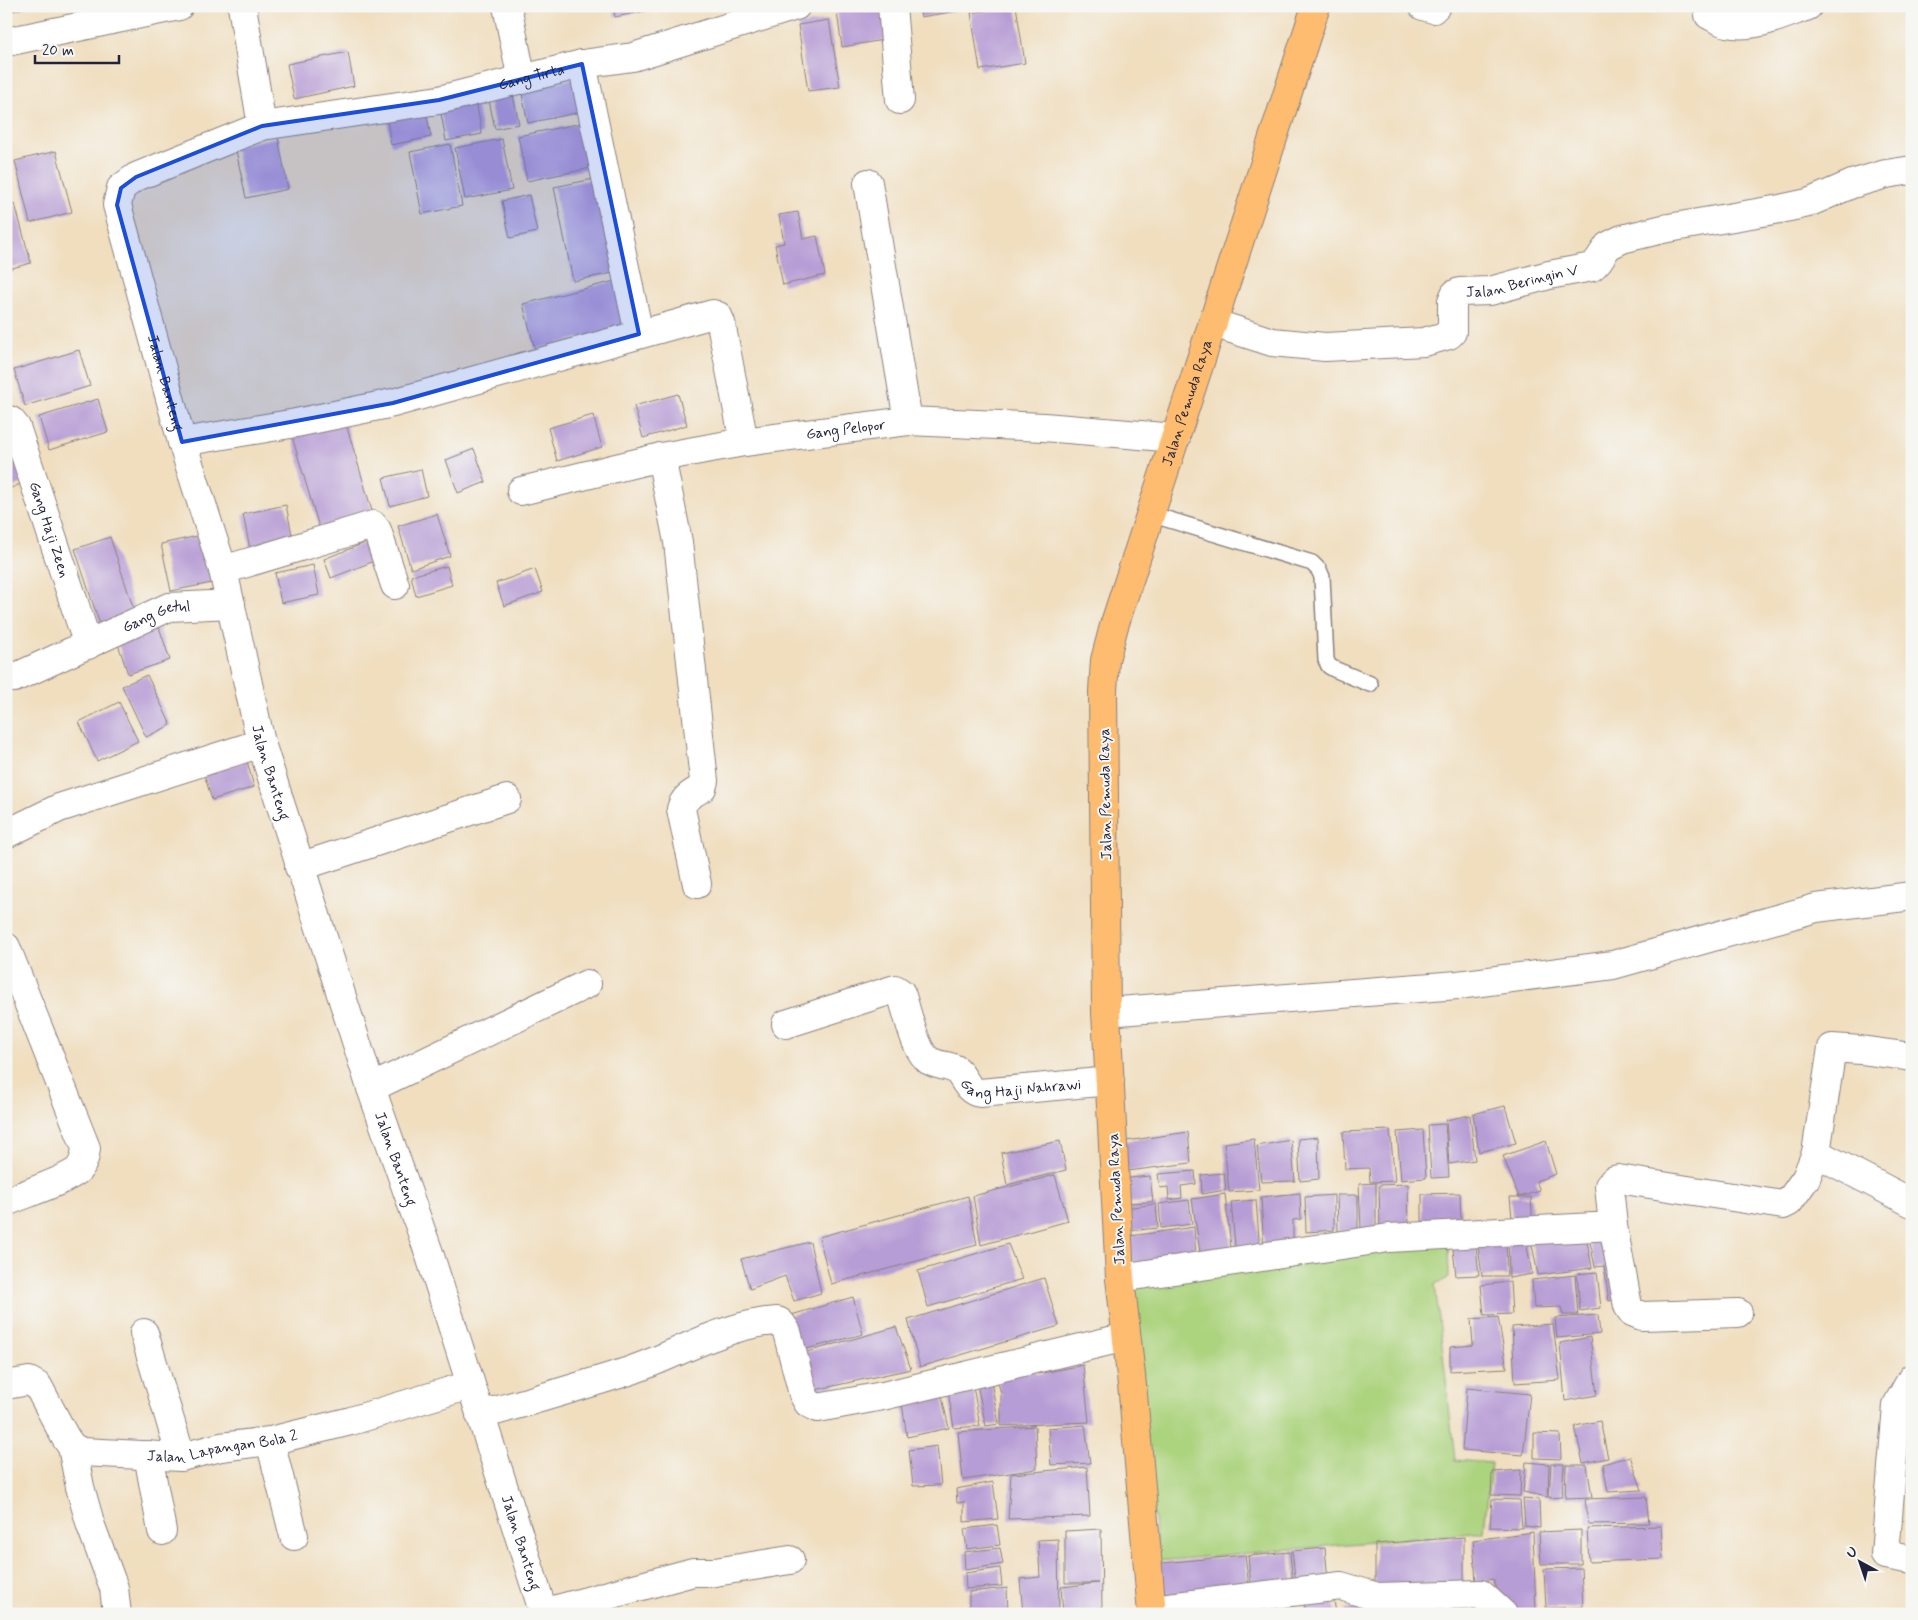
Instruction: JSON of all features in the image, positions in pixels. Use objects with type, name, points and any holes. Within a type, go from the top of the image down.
[{"type":"main road","name":"Jalan Pemuda Raya","points":[[1152,1611],[1120,1278],[1106,1012],[1105,660],[1150,514],[1316,6]]},
{"type":"street","points":[[6,42],[179,6]]},
{"type":"street","points":[[242,6],[262,126]]},
{"type":"street","points":[[507,6],[522,80]]},
{"type":"street","name":"Gang Tirta","points":[[262,126],[439,100],[582,64],[633,57],[796,6]]},
{"type":"street","points":[[892,6],[900,100]]},
{"type":"street","points":[[1423,6],[1433,9],[1436,6]]},
{"type":"street","points":[[1709,10],[1726,23],[1748,25],[1771,20],[1808,6]]},
{"type":"street","points":[[582,64],[639,334]]},
{"type":"street","name":"Jalan Banteng","points":[[262,126],[136,177],[121,188],[117,205],[182,442],[222,570],[261,743],[371,1088],[429,1253],[543,1613]]},
{"type":"street","name":"Jalan Beringin V","points":[[1213,324],[1272,342],[1325,347],[1424,342],[1449,335],[1452,332],[1452,301],[1455,294],[1460,292],[1490,291],[1550,275],[1592,267],[1608,246],[1622,239],[1672,227],[1808,203],[1852,184],[1886,174],[1912,170]]},
{"type":"street","points":[[868,183],[908,421]]},
{"type":"street","points":[[182,442],[296,423],[393,403],[713,314],[718,316],[722,323],[744,442]]},
{"type":"street","name":"Gang Haji Zeen","points":[[6,419],[11,421],[16,427],[88,645]]},
{"type":"street","name":"Gang Pelopor","points":[[521,491],[661,457],[744,442],[908,421],[1044,427],[1176,438]]},
{"type":"street","points":[[661,457],[678,542],[704,781],[702,788],[687,796],[681,808],[697,884]]},
{"type":"street","points":[[222,570],[373,525],[377,530],[395,585]]},
{"type":"street","name":"Gang Getul","points":[[14,678],[169,607],[231,604]]},
{"type":"street","points":[[6,834],[59,808],[261,743]]},
{"type":"street","points":[[299,867],[507,799]]},
{"type":"street","points":[[1106,1012],[1458,985],[1613,965],[1816,908],[1912,896]]},
{"type":"street","points":[[6,947],[86,1148],[84,1162],[78,1169],[67,1176],[6,1202]]},
{"type":"street","points":[[371,1088],[587,984]]},
{"type":"street","name":"Gang Haji Nahrawi","points":[[786,1024],[895,989],[901,993],[915,1037],[924,1056],[931,1062],[957,1070],[966,1085],[974,1092],[1110,1081]]},
{"type":"street","points":[[1738,1313],[1642,1316],[1632,1312],[1628,1306],[1613,1226],[1609,1186],[1614,1180],[1637,1181],[1782,1205],[1789,1202],[1806,1178],[1816,1153],[1832,1048],[1861,1050],[1912,1058]]},
{"type":"street","points":[[1816,1153],[1912,1203]]},
{"type":"street","points":[[1120,1278],[1389,1238],[1613,1226]]},
{"type":"street","points":[[480,1414],[527,1403],[627,1372],[743,1327],[776,1321],[787,1332],[803,1394],[808,1403],[818,1408],[883,1396],[1126,1337]]},
{"type":"street","points":[[144,1333],[181,1456]]},
{"type":"street","points":[[1912,1378],[1897,1405],[1885,1555],[1912,1560]]},
{"type":"street","points":[[6,1385],[29,1382],[38,1386],[72,1447],[80,1487],[89,1518],[114,1588],[117,1614]]},
{"type":"street","name":"Jalan Lapangan Bola 2","points":[[72,1447],[82,1452],[181,1456],[221,1447],[270,1441],[351,1421],[470,1385]]},
{"type":"street","points":[[270,1441],[294,1536]]},
{"type":"street","points":[[148,1455],[162,1531]]},
{"type":"street","points":[[543,1613],[693,1572],[715,1572],[790,1560]]},
{"type":"street","points":[[1152,1611],[1341,1586],[1377,1597],[1481,1594],[1503,1614]]},
{"type":"lane","points":[[1150,514],[1312,563],[1319,570],[1322,577],[1326,660],[1329,666],[1334,669],[1370,684]]},
{"type":"highlighted area","points":[[582,64],[639,334],[393,403],[182,442],[117,205],[121,188],[136,177],[262,126],[439,100]]},
{"type":"green space","points":[[1448,1243],[1449,1278],[1435,1284],[1455,1460],[1491,1463],[1484,1532],[1158,1561],[1131,1285]]},
{"type":"building","points":[[6,6],[26,6],[26,7],[6,13]]},
{"type":"building","points":[[613,6],[649,6],[650,10],[615,17]]},
{"type":"building","points":[[836,6],[884,6],[889,39],[842,47]]},
{"type":"building","points":[[919,6],[980,6],[980,7],[921,17]]},
{"type":"building","points":[[1016,6],[1025,63],[980,70],[971,13]]},
{"type":"building","points":[[829,20],[840,87],[808,91],[798,25]]},
{"type":"building","points":[[348,52],[354,86],[294,99],[287,64]]},
{"type":"building","points":[[580,78],[586,111],[528,123],[521,89]]},
{"type":"building","points":[[512,90],[519,124],[495,129],[488,95]]},
{"type":"building","points":[[476,101],[482,134],[446,141],[440,108]]},
{"type":"building","points":[[425,106],[431,137],[391,145],[386,114]]},
{"type":"building","points":[[587,122],[596,167],[527,181],[518,136]]},
{"type":"building","points":[[278,137],[288,189],[246,198],[235,146]]},
{"type":"building","points":[[502,139],[512,190],[465,199],[455,148]]},
{"type":"building","points":[[450,144],[462,206],[422,214],[410,152]]},
{"type":"building","points":[[56,151],[72,212],[30,223],[15,161]]},
{"type":"building","points":[[604,177],[623,271],[573,281],[554,187]]},
{"type":"building","points":[[529,195],[537,232],[510,238],[502,201]]},
{"type":"building","points":[[15,204],[31,263],[8,269],[6,263],[6,206]]},
{"type":"building","points":[[798,212],[803,239],[817,236],[825,275],[783,285],[775,245],[784,243],[779,215]]},
{"type":"building","points":[[615,281],[626,326],[535,349],[523,304]]},
{"type":"building","points":[[79,350],[90,386],[25,406],[14,370]]},
{"type":"building","points":[[678,394],[687,425],[643,438],[634,406]]},
{"type":"building","points":[[98,399],[108,432],[49,450],[39,417]]},
{"type":"building","points":[[343,414],[375,521],[322,537],[290,430]]},
{"type":"building","points":[[593,415],[602,447],[557,461],[548,428]]},
{"type":"building","points":[[17,448],[30,480],[6,490],[6,452]]},
{"type":"building","points":[[474,449],[486,482],[458,493],[446,460]]},
{"type":"building","points":[[421,469],[427,496],[390,506],[383,478]]},
{"type":"building","points":[[286,505],[293,540],[250,549],[243,514]]},
{"type":"building","points":[[437,514],[450,556],[411,569],[398,526]]},
{"type":"building","points":[[207,534],[217,582],[171,591],[161,544]]},
{"type":"building","points":[[110,537],[135,613],[100,625],[75,549]]},
{"type":"building","points":[[370,541],[377,560],[331,578],[324,559]]},
{"type":"building","points":[[313,565],[319,595],[281,603],[275,573]]},
{"type":"building","points":[[447,566],[452,585],[416,596],[411,576]]},
{"type":"building","points":[[535,569],[543,592],[504,606],[496,583]]},
{"type":"building","points":[[158,624],[170,660],[128,674],[116,638]]},
{"type":"building","points":[[147,675],[171,725],[146,737],[122,686]]},
{"type":"building","points":[[119,702],[138,741],[97,761],[79,722]]},
{"type":"building","points":[[247,761],[254,787],[212,800],[204,774]]},
{"type":"building","points":[[1505,1106],[1516,1143],[1479,1152],[1473,1114]]},
{"type":"building","points":[[1470,1115],[1475,1160],[1449,1164],[1446,1120]]},
{"type":"building","points":[[1445,1124],[1449,1177],[1431,1178],[1428,1125]]},
{"type":"building","points":[[1390,1130],[1395,1181],[1370,1182],[1369,1168],[1345,1169],[1343,1132]]},
{"type":"building","points":[[1423,1130],[1426,1178],[1401,1180],[1397,1132]]},
{"type":"building","points":[[1188,1132],[1191,1163],[1120,1172],[1119,1142]]},
{"type":"building","points":[[1318,1137],[1319,1179],[1300,1181],[1298,1139]]},
{"type":"building","points":[[1254,1139],[1259,1190],[1229,1192],[1224,1143]]},
{"type":"building","points":[[1291,1140],[1295,1181],[1261,1182],[1257,1146]]},
{"type":"building","points":[[1060,1141],[1066,1170],[1007,1185],[1001,1153]]},
{"type":"building","points":[[1546,1141],[1556,1174],[1536,1181],[1540,1191],[1519,1197],[1503,1156]]},
{"type":"building","points":[[1195,1171],[1196,1184],[1181,1186],[1182,1198],[1169,1200],[1168,1187],[1160,1188],[1158,1174]]},
{"type":"building","points":[[1224,1173],[1226,1190],[1202,1194],[1201,1175]]},
{"type":"building","points":[[1055,1175],[1068,1221],[981,1245],[973,1196]]},
{"type":"building","points":[[1150,1176],[1153,1202],[1122,1203],[1120,1179]]},
{"type":"building","points":[[1376,1183],[1376,1230],[1361,1230],[1359,1184]]},
{"type":"building","points":[[1408,1184],[1409,1229],[1380,1231],[1379,1185]]},
{"type":"building","points":[[1300,1193],[1301,1219],[1293,1220],[1293,1249],[1264,1252],[1261,1197]]},
{"type":"building","points":[[1460,1193],[1461,1222],[1422,1224],[1422,1194]]},
{"type":"building","points":[[1225,1194],[1232,1256],[1201,1259],[1192,1199]]},
{"type":"building","points":[[1334,1195],[1334,1230],[1306,1232],[1305,1197]]},
{"type":"building","points":[[1337,1195],[1358,1195],[1358,1230],[1338,1231]]},
{"type":"building","points":[[968,1196],[977,1245],[831,1284],[819,1237]]},
{"type":"building","points":[[1510,1197],[1531,1197],[1533,1229],[1513,1228]]},
{"type":"building","points":[[1189,1200],[1192,1224],[1161,1228],[1159,1204]]},
{"type":"building","points":[[1256,1200],[1260,1252],[1236,1256],[1231,1202]]},
{"type":"building","points":[[1156,1204],[1158,1228],[1127,1231],[1125,1208]]},
{"type":"building","points":[[1194,1227],[1196,1258],[1125,1267],[1124,1237]]},
{"type":"building","points":[[1585,1230],[1592,1268],[1538,1275],[1530,1235]]},
{"type":"building","points":[[1612,1230],[1624,1297],[1609,1301],[1604,1266],[1595,1267],[1588,1232]]},
{"type":"building","points":[[1506,1236],[1507,1276],[1482,1276],[1477,1238]]},
{"type":"building","points":[[1525,1236],[1532,1274],[1509,1278],[1508,1237]]},
{"type":"building","points":[[1475,1237],[1479,1275],[1456,1276],[1452,1240]]},
{"type":"building","points":[[810,1242],[821,1293],[794,1301],[785,1276],[750,1289],[741,1259]]},
{"type":"building","points":[[1008,1244],[1022,1279],[928,1307],[918,1271]]},
{"type":"building","points":[[1597,1272],[1601,1308],[1580,1311],[1577,1274]]},
{"type":"building","points":[[1575,1275],[1578,1315],[1563,1315],[1561,1307],[1534,1308],[1532,1280]]},
{"type":"building","points":[[1044,1278],[1059,1326],[920,1367],[908,1320]]},
{"type":"building","points":[[1510,1282],[1512,1314],[1484,1315],[1481,1285]]},
{"type":"building","points":[[853,1297],[863,1334],[799,1351],[788,1316]]},
{"type":"building","points":[[1598,1315],[1600,1334],[1557,1338],[1555,1318]]},
{"type":"building","points":[[1498,1317],[1507,1368],[1450,1371],[1450,1347],[1473,1345],[1471,1319]]},
{"type":"building","points":[[1553,1324],[1560,1380],[1515,1383],[1512,1327]]},
{"type":"building","points":[[896,1327],[911,1369],[810,1391],[803,1353]]},
{"type":"building","points":[[1590,1337],[1597,1395],[1565,1401],[1560,1343]]},
{"type":"building","points":[[1033,1365],[1037,1374],[1083,1365],[1089,1422],[1001,1426],[1001,1393],[996,1376]]},
{"type":"building","points":[[990,1376],[999,1424],[986,1426],[976,1380]]},
{"type":"building","points":[[972,1380],[980,1426],[954,1428],[947,1385]]},
{"type":"building","points":[[1467,1388],[1530,1394],[1523,1455],[1462,1450]]},
{"type":"building","points":[[940,1389],[949,1428],[907,1437],[901,1397]]},
{"type":"building","points":[[1600,1421],[1608,1458],[1583,1463],[1575,1426]]},
{"type":"building","points":[[1085,1425],[1090,1463],[1051,1465],[1048,1428]]},
{"type":"building","points":[[1035,1426],[1037,1469],[963,1480],[958,1432]]},
{"type":"building","points":[[1534,1433],[1560,1434],[1561,1459],[1534,1458]]},
{"type":"building","points":[[937,1446],[941,1485],[913,1486],[909,1450]]},
{"type":"building","points":[[1630,1456],[1642,1490],[1608,1492],[1603,1464]]},
{"type":"building","points":[[1526,1462],[1549,1464],[1548,1497],[1523,1492]]},
{"type":"building","points":[[1551,1464],[1564,1464],[1562,1497],[1549,1498]]},
{"type":"building","points":[[1566,1465],[1587,1465],[1592,1497],[1565,1498]]},
{"type":"building","points":[[1087,1467],[1090,1516],[1008,1519],[1011,1474]]},
{"type":"building","points":[[1521,1470],[1520,1496],[1491,1495],[1492,1472]]},
{"type":"building","points":[[993,1482],[998,1519],[964,1522],[964,1502],[957,1503],[956,1489]]},
{"type":"building","points":[[1646,1497],[1649,1523],[1588,1524],[1585,1499]]},
{"type":"building","points":[[1523,1498],[1539,1499],[1540,1528],[1525,1526]]},
{"type":"building","points":[[1492,1499],[1520,1500],[1522,1528],[1490,1527]]},
{"type":"building","points":[[997,1525],[1000,1545],[967,1549],[964,1529]]},
{"type":"building","points":[[1661,1526],[1663,1559],[1589,1562],[1587,1528]]},
{"type":"building","points":[[1101,1529],[1102,1614],[1063,1614],[1061,1587],[1098,1583],[1065,1583],[1065,1531]]},
{"type":"building","points":[[1581,1530],[1581,1564],[1541,1564],[1539,1532]]},
{"type":"building","points":[[1533,1532],[1536,1611],[1507,1612],[1493,1579],[1476,1582],[1473,1540]]},
{"type":"building","points":[[1464,1537],[1464,1583],[1375,1587],[1375,1544]]},
{"type":"building","points":[[1058,1539],[1059,1614],[1023,1614],[1020,1579],[1040,1577],[1038,1540]]},
{"type":"building","points":[[1000,1548],[1003,1564],[965,1570],[964,1552]]},
{"type":"building","points":[[1325,1548],[1328,1580],[1296,1584],[1292,1551]]},
{"type":"building","points":[[1290,1552],[1293,1584],[1251,1587],[1248,1556]]},
{"type":"building","points":[[1245,1555],[1249,1586],[1155,1600],[1153,1564]]},
{"type":"building","points":[[1000,1568],[1002,1586],[966,1589],[965,1573]]},
{"type":"building","points":[[1581,1568],[1583,1607],[1546,1608],[1544,1569]]},
{"type":"building","points":[[1007,1588],[1008,1614],[969,1614],[969,1592]]},
{"type":"building","points":[[1333,1593],[1336,1614],[1306,1614],[1303,1597]]},
{"type":"building","points":[[1460,1598],[1461,1614],[1345,1614],[1345,1609]]}]
